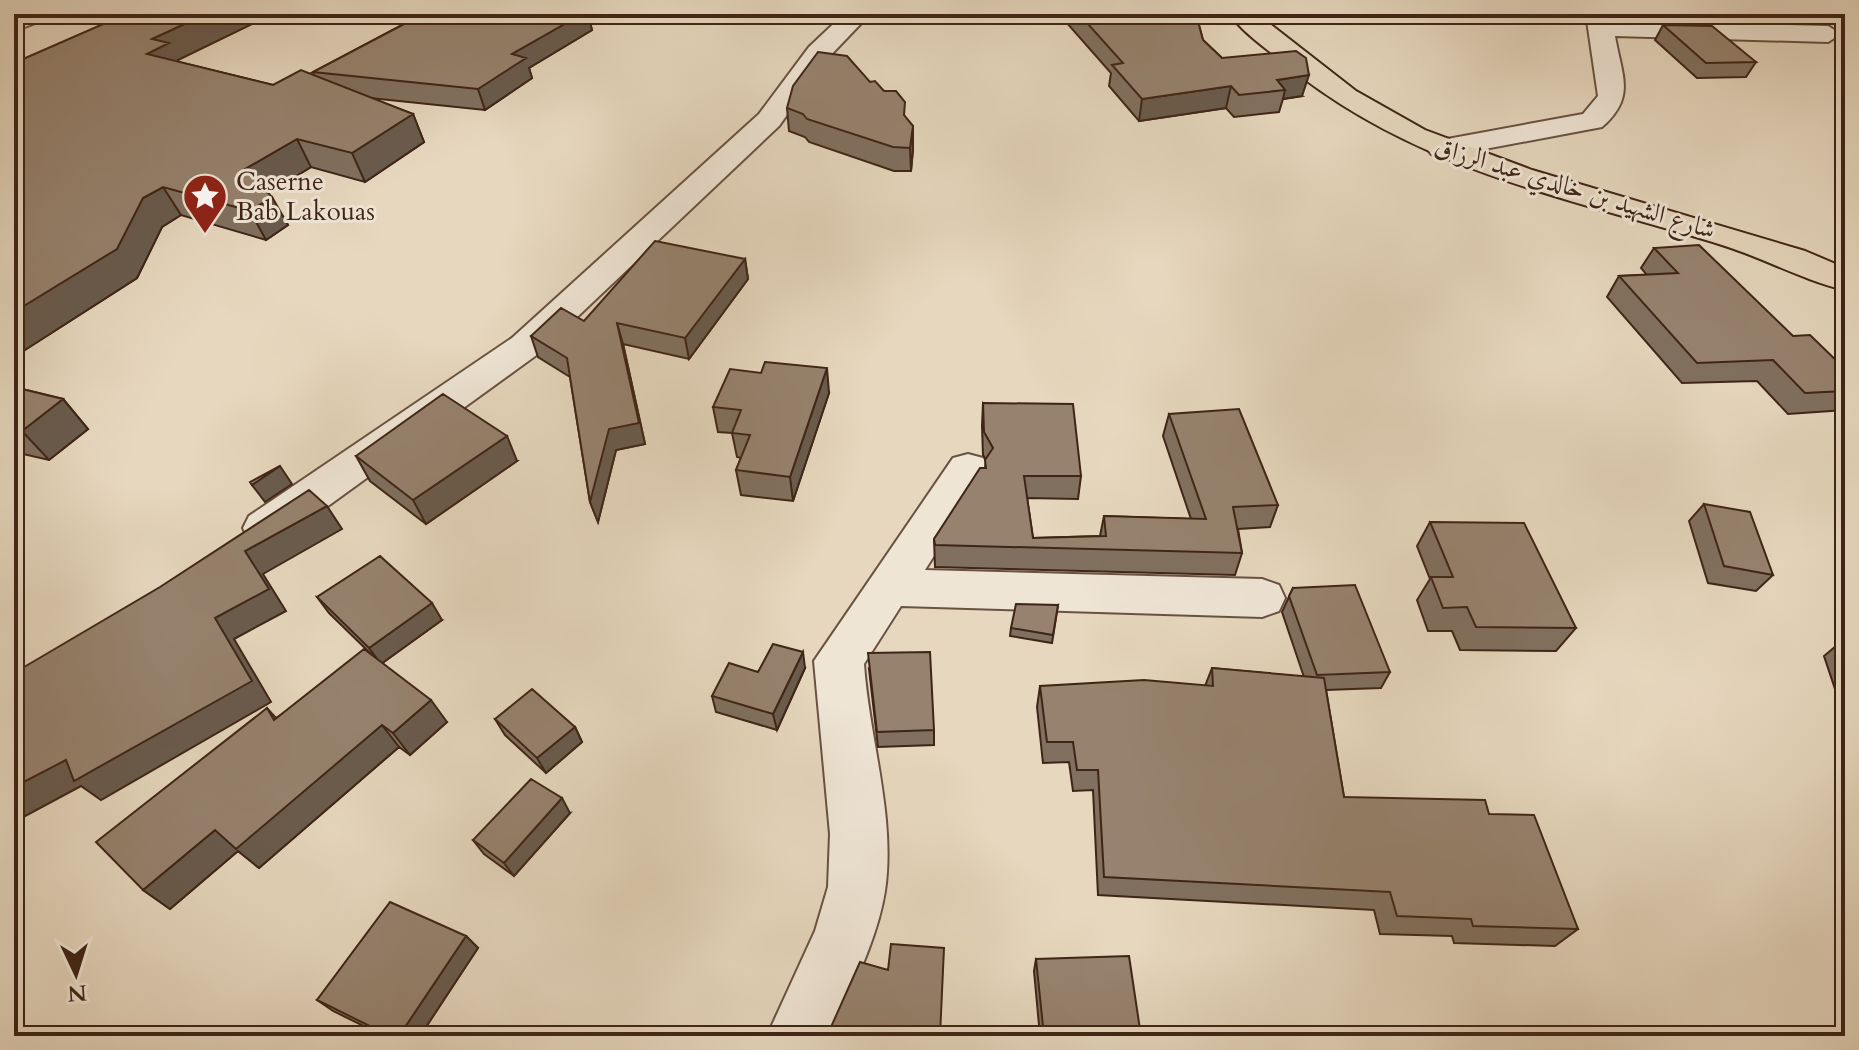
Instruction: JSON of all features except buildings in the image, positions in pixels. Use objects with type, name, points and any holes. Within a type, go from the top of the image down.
[{"type":"main road","name":"شارع الشهيد بن خالدي عبد الرزاق","points":[[1242,14],[1299,63],[1363,107],[1442,148],[1531,178],[1708,229],[1812,265],[1845,280]]},
{"type":"street","points":[[14,23],[37,14]]},
{"type":"street","points":[[241,543],[331,484],[525,346],[769,120],[818,53],[858,14]]},
{"type":"street","points":[[1442,148],[1592,121],[1608,107],[1612,96],[1599,21],[1828,34]]},
{"type":"street","points":[[799,1036],[857,890],[858,845],[839,700],[839,661],[892,587],[968,469]]},
{"type":"street","points":[[892,587],[1262,598]]},
{"type":"place","name":"Caserne Bab Lakouas","points":[[205,235]]}]
